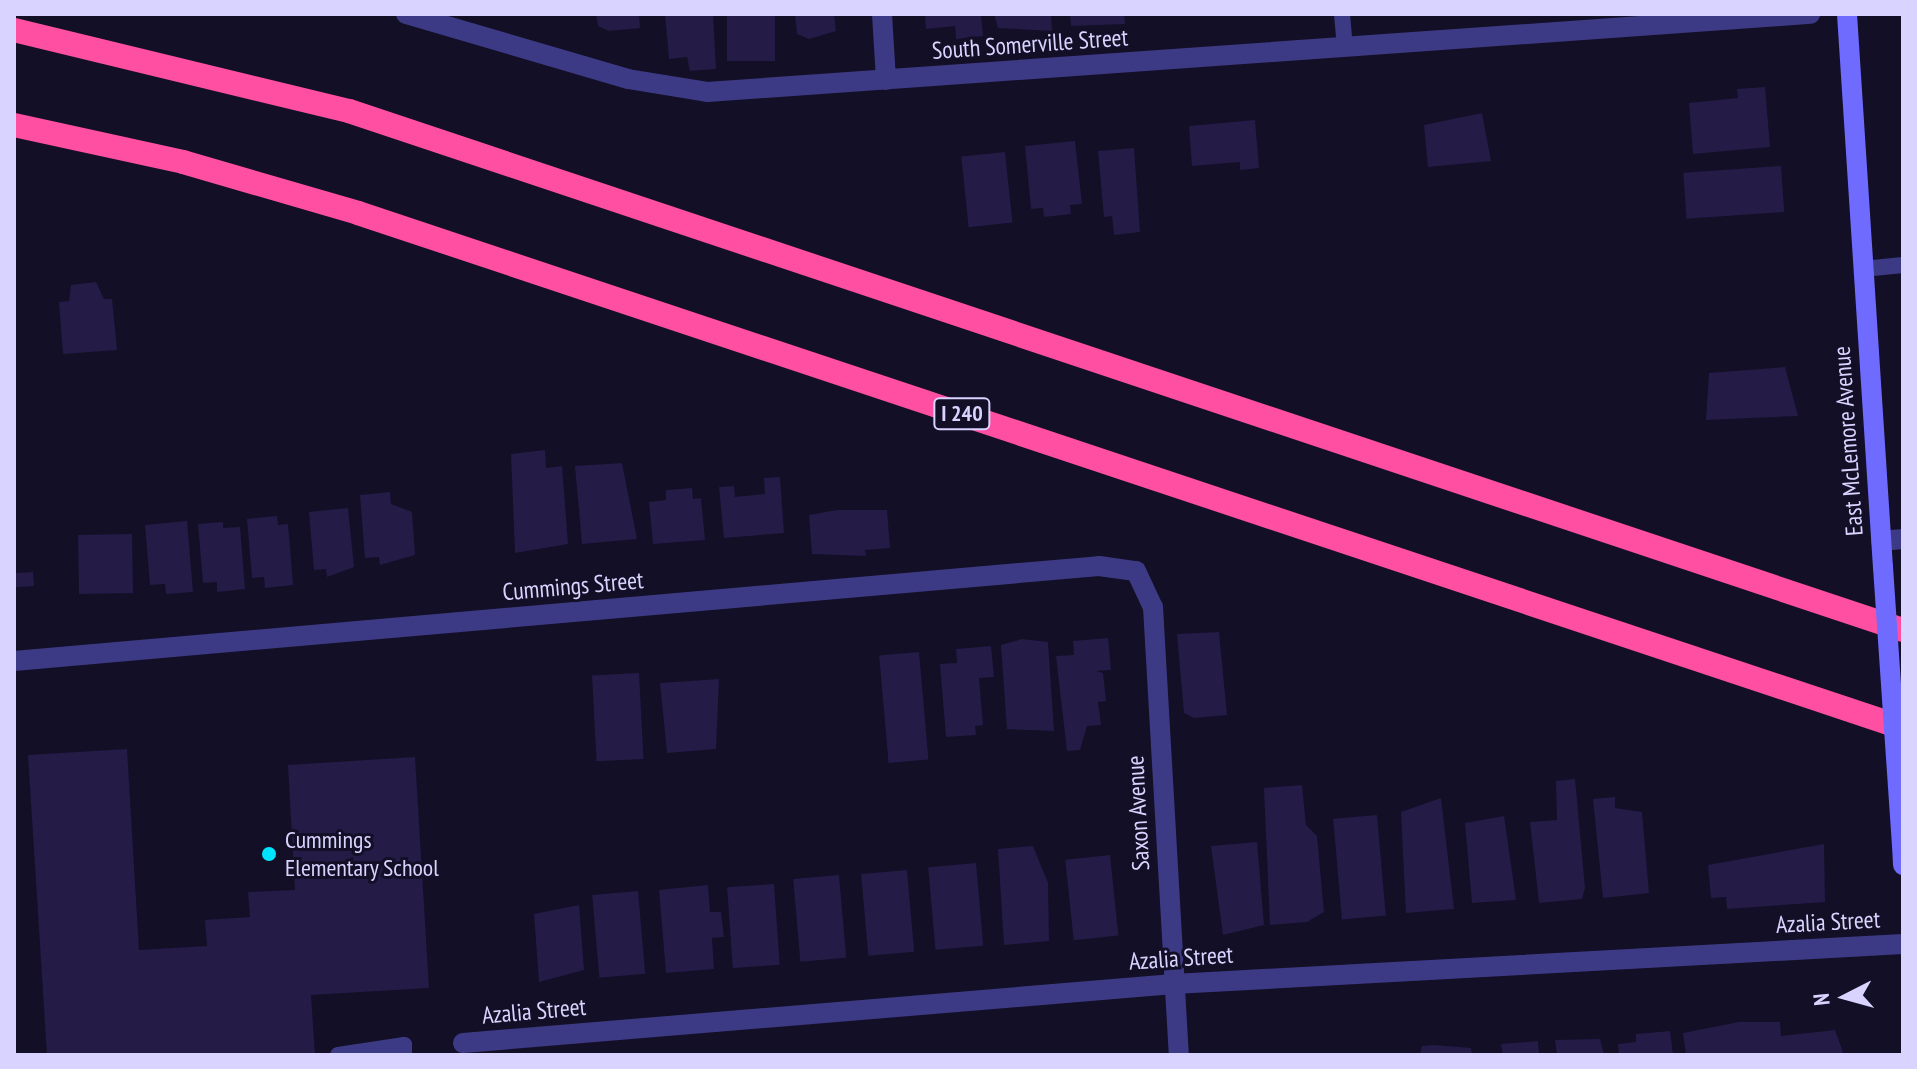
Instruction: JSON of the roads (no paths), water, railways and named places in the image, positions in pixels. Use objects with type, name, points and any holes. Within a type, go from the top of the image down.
[{"type":"highway","points":[[14,30],[349,111],[1903,630]]},
{"type":"highway","name":"I 240","points":[[14,125],[344,208],[1903,728]]},
{"type":"main road","name":"East McLemore Avenue","points":[[1847,14],[1902,855]]},
{"type":"street","name":"South Somerville Street","points":[[406,14],[628,79],[707,92],[1810,14]]},
{"type":"street","points":[[882,14],[886,80]]},
{"type":"street","points":[[1881,541],[1903,539]]},
{"type":"street","name":"Cummings Street","points":[[14,661],[1099,566],[1136,571]]},
{"type":"street","name":"Saxon Avenue","points":[[1136,571],[1153,607],[1179,1055]]},
{"type":"street","name":"Azalia Street","points":[[463,1043],[1174,984],[1903,944]]},
{"type":"lane","points":[[1342,14],[1345,47]]},
{"type":"lane","points":[[1863,269],[1903,265]]},
{"type":"lane","points":[[338,1055],[404,1045],[404,1055]]},
{"type":"place","name":"Cummings Elementary School","points":[[269,854]]}]
